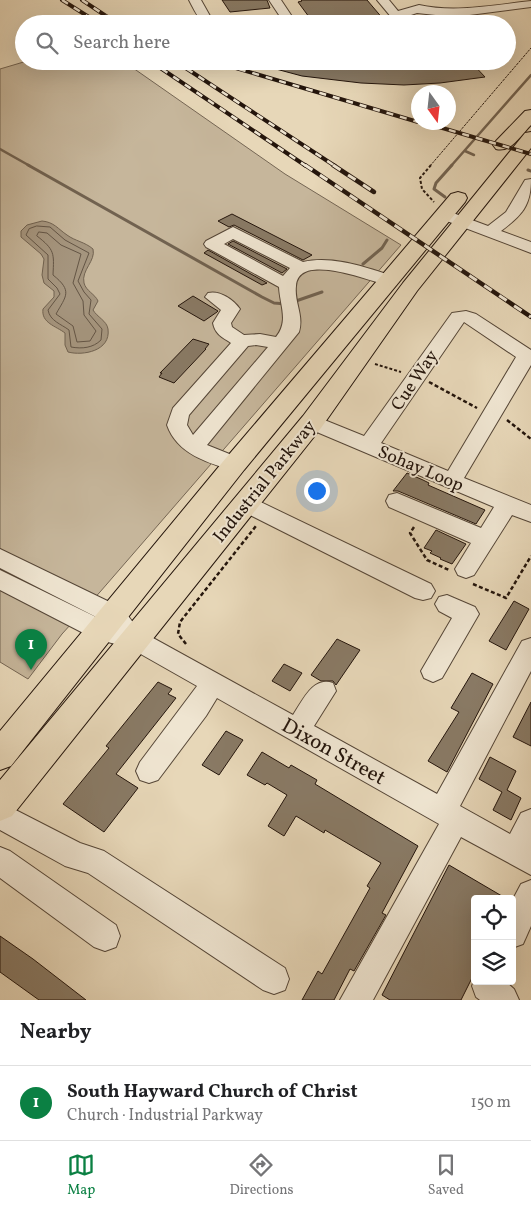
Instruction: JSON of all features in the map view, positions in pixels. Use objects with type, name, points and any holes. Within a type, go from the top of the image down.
[{"type":"main road","points":[[490,160],[518,145],[531,115]]},
{"type":"main road","name":"Industrial Parkway","points":[[1,751],[108,623],[235,464],[390,281],[454,218],[518,145]]},
{"type":"main road","name":"Industrial Parkway","points":[[0,805],[136,640],[253,513],[312,422],[410,287],[454,218],[472,182]]},
{"type":"street","points":[[195,0],[203,15]]},
{"type":"street","points":[[275,0],[285,15]]},
{"type":"street","points":[[383,0],[395,15]]},
{"type":"street","points":[[451,0],[462,15]]},
{"type":"street","points":[[398,15],[418,7],[460,12],[528,5]]},
{"type":"street","points":[[516,15],[528,5]]},
{"type":"street","points":[[490,232],[512,216],[530,184]]},
{"type":"street","points":[[512,216],[531,222]]},
{"type":"street","points":[[454,218],[531,248]]},
{"type":"street","points":[[287,288],[212,244],[233,232],[302,268]]},
{"type":"street","points":[[194,447],[278,344],[290,332],[293,323],[293,311],[287,288],[292,274],[302,268],[317,265],[336,265],[390,281]]},
{"type":"street","points":[[214,297],[231,309],[222,323],[222,330],[242,342]]},
{"type":"street","name":"Cue Way","points":[[368,446],[417,378],[455,319],[462,316],[470,318],[528,357]]},
{"type":"street","points":[[235,464],[194,447],[179,429],[177,424],[180,414],[242,342],[251,339],[262,339],[278,344]]},
{"type":"street","points":[[452,481],[528,357]]},
{"type":"street","name":"Sohay Loop","points":[[312,422],[531,514]]},
{"type":"street","points":[[397,501],[486,540]]},
{"type":"street","points":[[466,569],[508,504]]},
{"type":"street","points":[[253,513],[423,591]]},
{"type":"street","points":[[0,558],[108,623]]},
{"type":"street","points":[[0,579],[108,623]]},
{"type":"street","points":[[433,671],[467,614],[447,604]]},
{"type":"street","name":"Dixon Street","points":[[108,623],[296,731],[524,856]]},
{"type":"street","points":[[356,1000],[531,648]]},
{"type":"street","points":[[149,771],[197,708],[213,682]]},
{"type":"street","points":[[296,731],[324,691]]},
{"type":"street","points":[[0,815],[76,856],[94,860],[274,979]]},
{"type":"street","points":[[524,856],[531,822]]},
{"type":"street","points":[[0,862],[104,936]]},
{"type":"street","points":[[516,925],[531,894]]},
{"type":"path","points":[[516,66],[531,48]]},
{"type":"path","points":[[454,218],[422,189],[420,178],[512,70]]},
{"type":"path","points":[[375,364],[407,374]]},
{"type":"path","points":[[424,380],[470,406],[481,409]]},
{"type":"path","points":[[506,420],[531,439]]},
{"type":"path","points":[[186,644],[178,634],[180,622],[253,513]]},
{"type":"shaded area","points":[[15,65],[15,70],[136,70],[285,174],[401,245],[62,634],[28,679],[0,662],[0,69]]},
{"type":"water","points":[[42,221],[53,224],[70,237],[93,249],[84,283],[98,301],[93,310],[106,324],[108,329],[108,336],[105,342],[95,350],[81,353],[68,352],[65,345],[65,333],[44,318],[43,309],[54,297],[54,291],[44,283],[42,275],[44,259],[41,254],[21,237],[21,231],[27,225]]},
{"type":"building","points":[[222,0],[267,0],[270,8],[230,12]]},
{"type":"building","points":[[367,0],[380,15],[308,15],[298,2]]},
{"type":"building","points":[[280,70],[478,70],[485,77],[440,83],[404,85],[361,83],[302,76]]},
{"type":"building","points":[[232,214],[312,255],[303,260],[234,225],[229,227],[218,221]]},
{"type":"building","points":[[233,241],[287,269],[282,273],[228,244]]},
{"type":"building","points":[[208,250],[267,283],[262,285],[204,253]]},
{"type":"building","points":[[193,296],[218,311],[204,321],[178,306]]},
{"type":"building","points":[[193,339],[209,344],[174,383],[159,377],[162,373],[160,373]]},
{"type":"building","points":[[407,473],[429,483],[428,485],[485,510],[476,524],[398,491],[393,491]]},
{"type":"building","points":[[436,530],[466,544],[452,564],[440,559],[430,553],[432,551],[424,548]]},
{"type":"building","points":[[514,601],[529,609],[506,650],[489,641]]},
{"type":"building","points":[[337,639],[360,650],[336,685],[333,681],[321,681],[311,675]]},
{"type":"building","points":[[284,664],[302,673],[290,691],[272,681]]},
{"type":"building","points":[[472,673],[493,684],[447,772],[428,761],[459,712],[451,708]]},
{"type":"building","points":[[158,682],[172,689],[168,694],[176,698],[116,774],[138,788],[104,832],[63,804],[109,748],[106,746]]},
{"type":"building","points":[[531,702],[531,746],[513,737]]},
{"type":"building","points":[[226,731],[243,740],[219,775],[202,765]]},
{"type":"building","points":[[262,752],[289,768],[291,765],[317,780],[315,784],[418,846],[382,913],[386,915],[354,971],[350,969],[334,1000],[302,1000],[318,971],[322,974],[370,888],[367,886],[381,863],[325,830],[324,833],[296,816],[284,836],[268,826],[287,795],[267,783],[265,785],[247,775]]},
{"type":"building","points":[[490,757],[516,771],[507,790],[521,798],[511,820],[493,810],[502,792],[479,779]]},
{"type":"building","points":[[449,865],[500,895],[471,895],[471,980],[461,1000],[390,1000],[382,995]]},
{"type":"building","points":[[0,936],[86,1000],[39,1000],[0,972]]},
{"type":"waterway","points":[[451,166],[531,75]]},
{"type":"waterway","points":[[0,149],[30,166]]},
{"type":"waterway","points":[[465,151],[474,155]]},
{"type":"waterway","points":[[28,165],[262,297],[274,303],[286,304]]},
{"type":"waterway","points":[[445,197],[434,189],[436,183],[452,165]]},
{"type":"waterway","points":[[363,264],[382,248],[387,240]]},
{"type":"waterway","points":[[293,302],[322,292]]},
{"type":"railway","points":[[62,0],[86,15]]},
{"type":"railway","points":[[82,0],[104,15]]},
{"type":"railway","points":[[163,70],[306,166]]},
{"type":"railway","points":[[189,70],[335,166]]},
{"type":"railway","points":[[242,70],[411,120]]},
{"type":"railway","points":[[449,130],[531,154]]},
{"type":"railway","points":[[305,165],[531,317]]},
{"type":"railway","points":[[333,165],[374,192]]},
{"type":"place","name":"South Hayward Church of Christ","points":[[31,670]]}]
